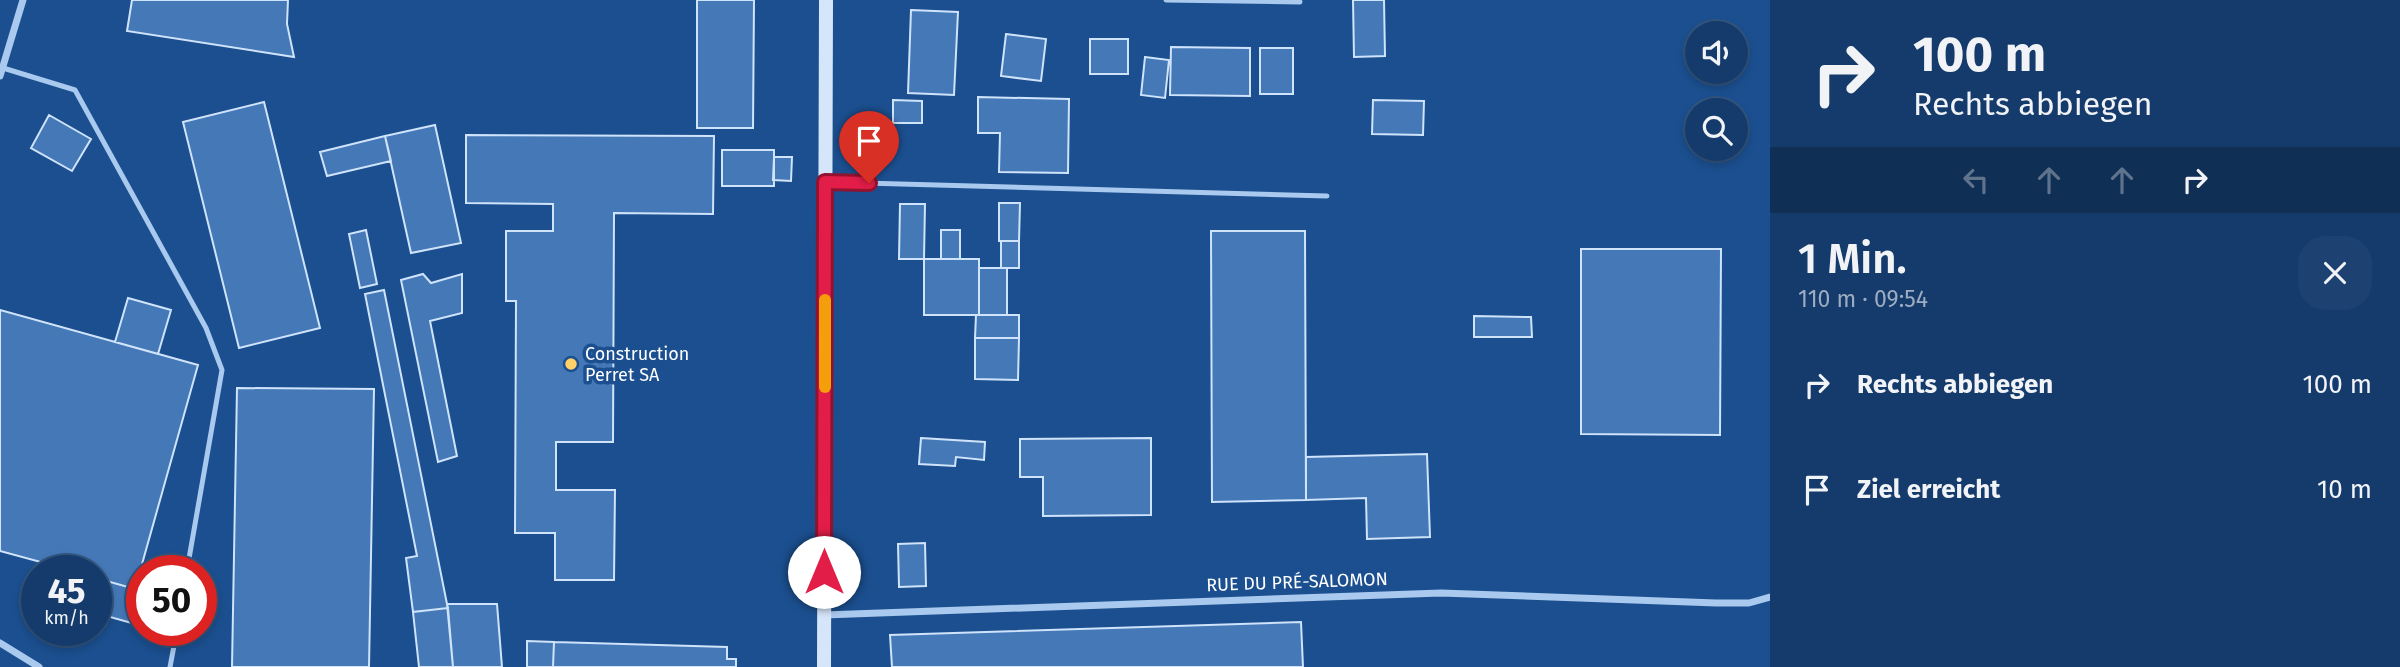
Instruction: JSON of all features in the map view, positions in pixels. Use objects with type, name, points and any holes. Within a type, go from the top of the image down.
[{"type":"main road","points":[[824,667],[826,0]]},
{"type":"street","points":[[1,72],[23,0]]},
{"type":"street","name":"RUE DU PRÉ-SALOMON","points":[[824,615],[1441,593],[1716,603],[1749,603],[1770,597]]},
{"type":"street","points":[[0,643],[39,667]]},
{"type":"lane","points":[[1166,0],[1300,2]]},
{"type":"lane","points":[[1,72],[75,90],[206,328],[222,370],[190,555]]},
{"type":"lane","points":[[825,182],[1326,196]]},
{"type":"lane","points":[[170,667],[174,646]]},
{"type":"building","points":[[132,0],[288,0],[287,24],[294,57],[127,31]]},
{"type":"building","points":[[697,0],[754,0],[753,128],[697,128]]},
{"type":"building","points":[[1353,0],[1384,0],[1385,56],[1354,57]]},
{"type":"building","points":[[911,10],[958,12],[954,95],[908,93]]},
{"type":"building","points":[[1006,34],[1046,39],[1041,81],[1001,76]]},
{"type":"building","points":[[1090,39],[1128,39],[1128,74],[1090,74]]},
{"type":"building","points":[[1171,47],[1250,48],[1250,96],[1170,95]]},
{"type":"building","points":[[1260,48],[1293,48],[1293,94],[1260,94]]},
{"type":"building","points":[[1145,57],[1169,60],[1165,98],[1141,95]]},
{"type":"building","points":[[978,97],[1069,99],[1068,173],[999,172],[1000,133],[978,133]]},
{"type":"building","points":[[893,100],[922,101],[922,123],[893,123]]},
{"type":"building","points":[[1373,100],[1424,101],[1423,135],[1372,134]]},
{"type":"building","points":[[264,102],[320,328],[239,348],[183,122]]},
{"type":"building","points":[[49,115],[91,139],[72,171],[31,148]]},
{"type":"building","points":[[435,125],[461,243],[411,253],[385,136]]},
{"type":"building","points":[[466,135],[714,136],[713,214],[614,213],[613,442],[556,442],[556,490],[615,490],[614,580],[555,580],[555,533],[515,533],[516,301],[506,301],[506,231],[553,231],[553,204],[466,203]]},
{"type":"building","points":[[385,136],[391,161],[327,176],[320,152]]},
{"type":"building","points":[[722,150],[774,150],[774,186],[722,186]]},
{"type":"building","points":[[774,157],[792,157],[791,181],[773,180]]},
{"type":"building","points":[[999,203],[1020,203],[1019,241],[999,241]]},
{"type":"building","points":[[900,204],[925,204],[924,259],[899,259]]},
{"type":"building","points":[[366,230],[377,284],[360,288],[349,234]]},
{"type":"building","points":[[941,230],[960,230],[960,259],[941,259]]},
{"type":"building","points":[[1211,231],[1305,231],[1306,500],[1212,502]]},
{"type":"building","points":[[1001,241],[1019,241],[1019,268],[1001,268]]},
{"type":"building","points":[[1581,249],[1721,249],[1720,435],[1581,434]]},
{"type":"building","points":[[924,259],[979,259],[979,315],[924,315]]},
{"type":"building","points":[[979,268],[1007,268],[1007,315],[979,315]]},
{"type":"building","points":[[423,274],[431,283],[462,274],[462,313],[430,321],[457,456],[438,462],[401,280]]},
{"type":"building","points":[[384,290],[448,608],[413,612],[406,558],[417,556],[365,294]]},
{"type":"building","points":[[128,298],[171,310],[158,354],[115,342]]},
{"type":"building","points":[[0,310],[198,365],[145,555],[126,555],[126,586],[112,583],[112,555],[21,557],[0,551]]},
{"type":"building","points":[[976,315],[1019,315],[1019,338],[975,338]]},
{"type":"building","points":[[1474,316],[1531,317],[1532,337],[1474,337]]},
{"type":"building","points":[[975,338],[1019,338],[1018,380],[975,379]]},
{"type":"building","points":[[237,388],[374,389],[369,667],[232,667]]},
{"type":"building","points":[[921,438],[985,442],[984,460],[956,457],[955,466],[919,464]]},
{"type":"building","points":[[1151,438],[1151,515],[1043,516],[1043,477],[1020,477],[1020,439]]},
{"type":"building","points":[[1427,454],[1430,537],[1367,539],[1366,498],[1306,500],[1306,457]]},
{"type":"building","points":[[925,543],[926,586],[899,587],[898,544]]},
{"type":"building","points":[[112,583],[126,586],[126,621],[112,618]]},
{"type":"building","points":[[447,604],[497,604],[502,667],[453,667]]},
{"type":"building","points":[[448,608],[453,667],[419,667],[413,612]]},
{"type":"building","points":[[1301,622],[1303,667],[892,667],[890,635]]},
{"type":"building","points":[[527,641],[554,642],[553,667],[527,667]]},
{"type":"building","points":[[554,642],[727,647],[727,659],[736,659],[736,667],[553,667]]},
{"type":"slow traffic","points":[[825,300],[825,387]]},
{"type":"place","name":"Construction Perret SA","points":[[571,364]]},
{"type":"route","points":[[824,572],[825,182],[869,183]]}]
